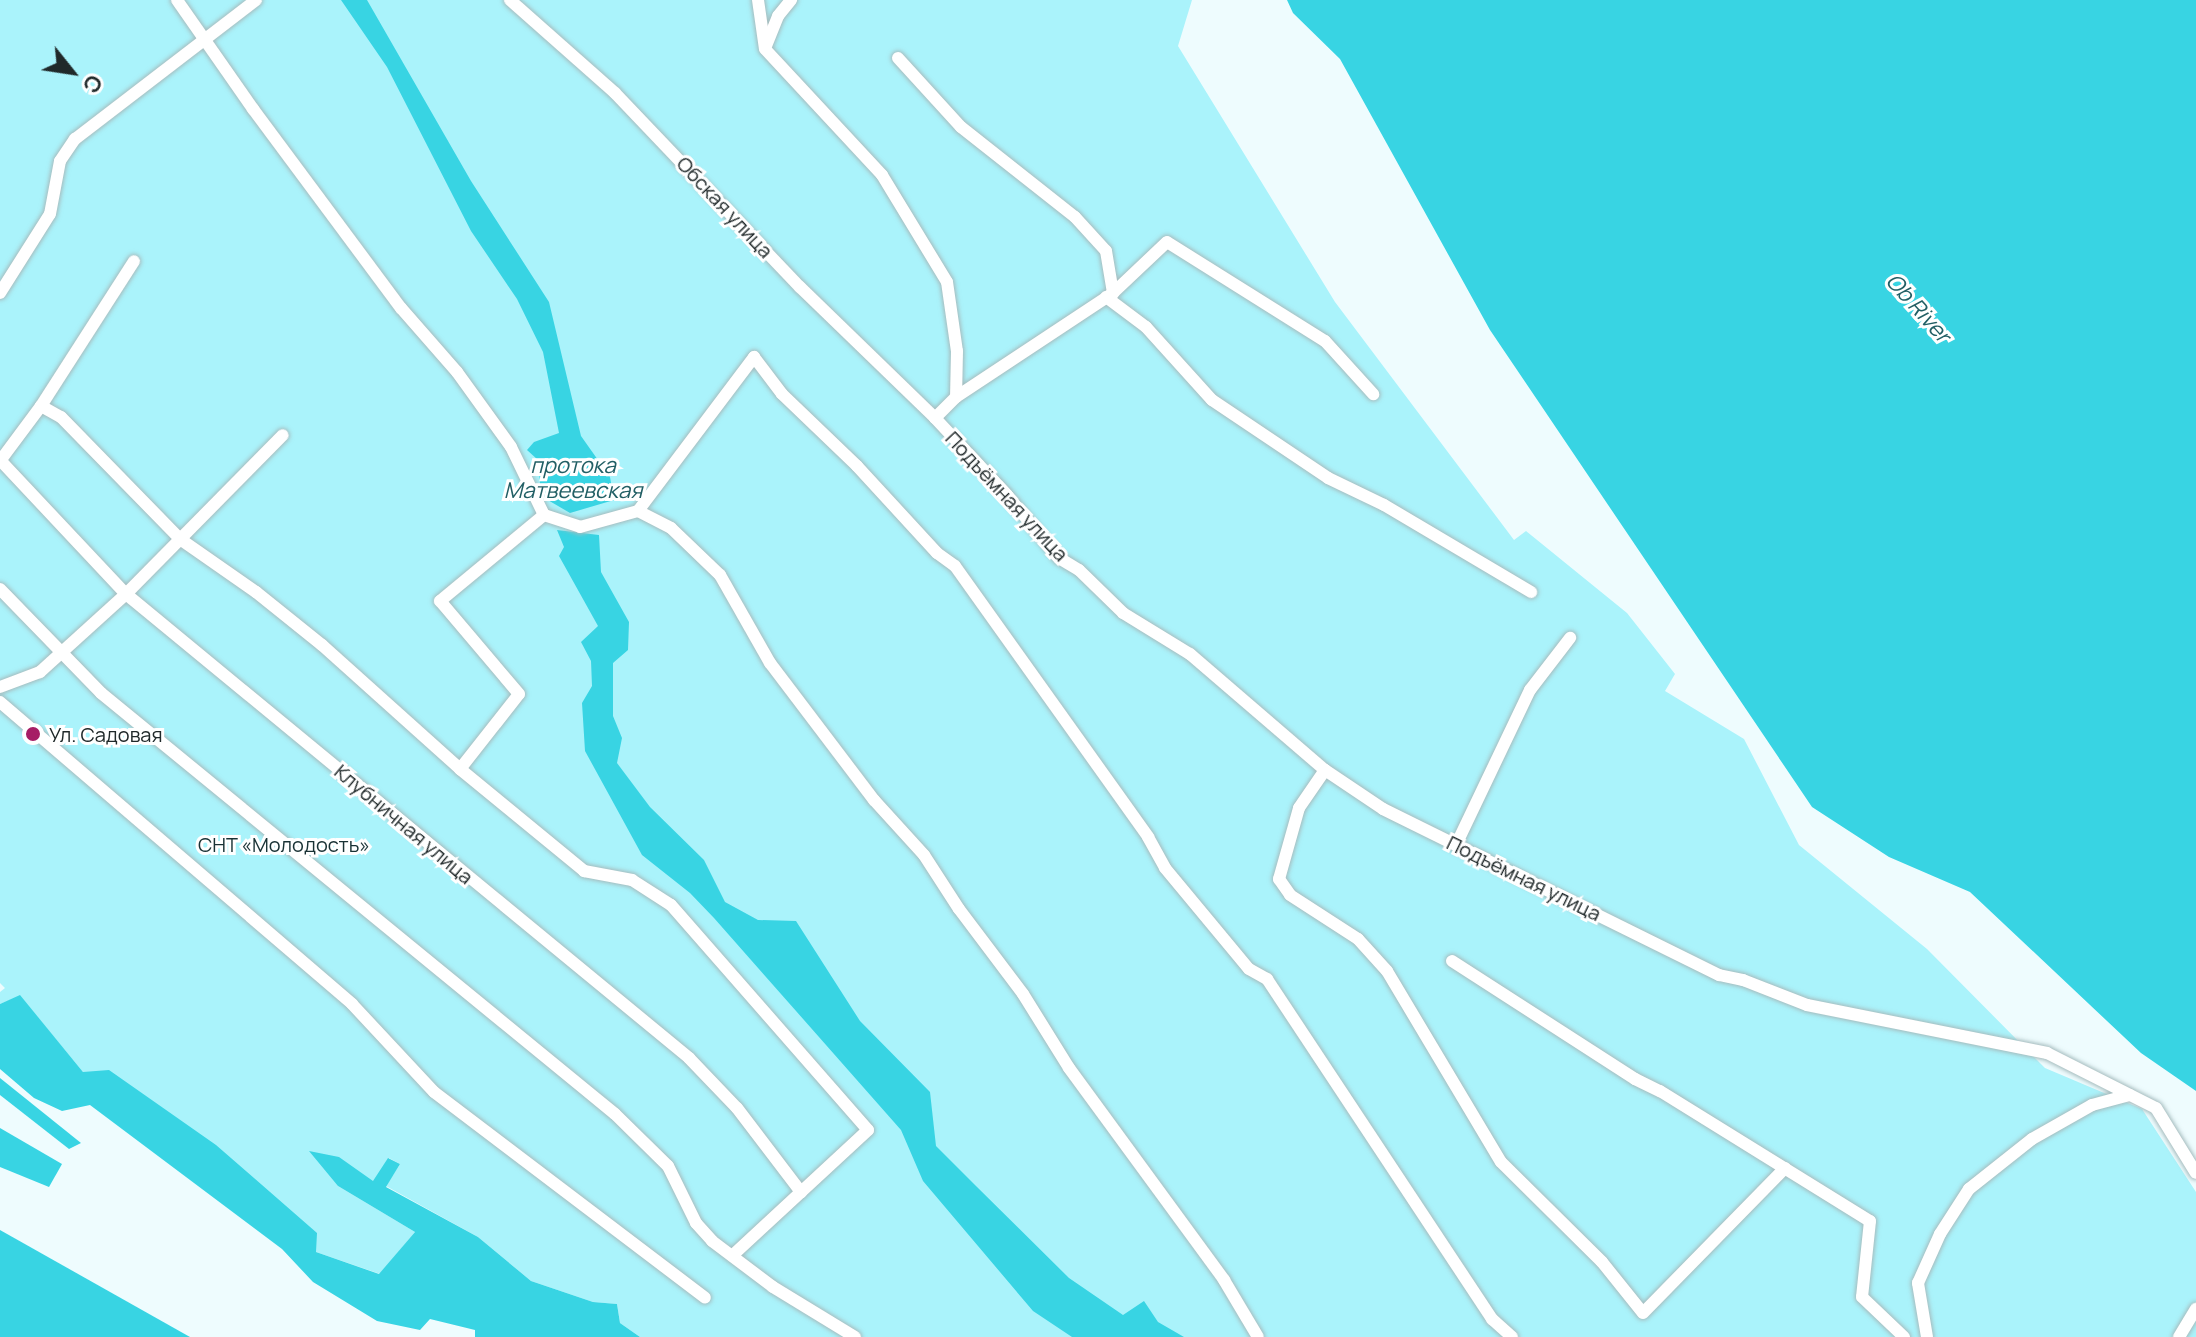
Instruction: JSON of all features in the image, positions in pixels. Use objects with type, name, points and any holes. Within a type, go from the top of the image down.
[{"type":"street","points":[[177,0],[253,109],[401,308],[457,372],[511,447],[544,515],[580,527],[638,511],[754,357],[782,394],[857,466],[937,553],[955,566],[1148,837],[1165,868],[1249,969],[1267,979],[1492,1319],[1512,1337]]},
{"type":"street","points":[[0,293],[50,214],[60,161],[75,139],[256,0]]},
{"type":"street","name":"Обская улица","points":[[510,0],[615,93],[800,287],[935,418]]},
{"type":"street","points":[[758,0],[765,49],[882,175],[947,282],[957,351],[956,397]]},
{"type":"street","points":[[765,49],[778,16],[791,0]]},
{"type":"street","points":[[898,58],[961,127],[1075,217],[1106,251],[1110,295],[1146,327],[1212,400],[1328,478],[1384,505],[1531,592]]},
{"type":"street","points":[[935,418],[956,397],[1110,295],[1167,242],[1325,341],[1373,394]]},
{"type":"street","points":[[0,460],[41,406],[134,261]]},
{"type":"street","points":[[41,406],[61,417],[180,539],[256,592],[322,645],[460,769],[584,871],[632,880],[671,905],[868,1130],[732,1256]]},
{"type":"street","name":"Подъёмная улица","points":[[935,418],[1059,558],[1079,570],[1123,613],[1190,654],[1325,770],[1383,809],[1719,975],[1743,980],[1807,1005],[2047,1053],[2156,1108],[2196,1173]]},
{"type":"street","points":[[0,687],[40,672],[126,594],[283,435]]},
{"type":"street","name":"Клубничная улица","points":[[0,460],[126,594],[689,1058],[737,1108],[801,1192]]},
{"type":"street","points":[[638,511],[671,528],[720,575],[770,663],[874,800],[924,855],[959,909],[1023,994],[1069,1068],[1224,1280],[1258,1337]]},
{"type":"street","points":[[460,769],[519,694],[440,601],[544,515]]},
{"type":"street","points":[[0,589],[60,653],[157,739],[615,1114],[668,1166],[696,1223],[732,1256],[773,1287],[855,1337]]},
{"type":"street","points":[[1456,845],[1530,690],[1570,638]]},
{"type":"street","points":[[0,702],[352,1004],[434,1092],[705,1298]]},
{"type":"street","points":[[1325,770],[1299,808],[1279,879],[1290,895],[1358,939],[1387,971],[1501,1162],[1602,1262],[1643,1313],[1785,1168]]},
{"type":"street","points":[[1452,961],[1635,1079],[1660,1091],[1870,1221],[1862,1297],[1904,1337]]},
{"type":"street","points":[[1927,1337],[1918,1283],[1940,1234],[1969,1189],[2032,1139],[2092,1105],[2130,1095]]},
{"type":"street","points":[[2179,1337],[2196,1309]]},
{"type":"green space","name":"СНТ «Молодость»","points":[[0,0],[1192,0],[1178,46],[1335,302],[1514,540],[1526,531],[1627,613],[1675,674],[1665,691],[1744,739],[1799,845],[1927,949],[2045,1068],[2142,1109],[2196,1192],[2196,1337],[640,1337],[620,1323],[617,1304],[593,1302],[531,1281],[478,1237],[386,1186],[400,1164],[389,1158],[374,1181],[338,1186],[415,1232],[380,1274],[316,1252],[83,1072],[20,996],[0,1004],[0,992],[5,988],[0,983]]},
{"type":"shaded area","name":"протока Матвеевская","points":[[341,0],[367,0],[471,181],[549,302],[581,436],[610,477],[614,500],[570,513],[541,496],[538,460],[527,450],[534,442],[559,433],[543,352],[517,299],[471,231],[387,67]]},
{"type":"shaded area","points":[[1287,0],[2196,0],[2196,1091],[2141,1053],[1970,892],[1889,857],[1812,807],[1490,330],[1340,59],[1293,13]]},
{"type":"shaded area","points":[[557,530],[599,535],[601,572],[629,622],[628,650],[613,663],[613,716],[622,738],[617,763],[650,807],[704,860],[725,902],[758,920],[796,921],[860,1021],[930,1092],[936,1146],[976,1186],[1069,1278],[1123,1315],[1144,1301],[1158,1322],[1184,1337],[1072,1337],[1033,1311],[923,1181],[901,1130],[714,918],[690,893],[642,855],[585,751],[582,703],[592,686],[591,661],[581,642],[598,626],[559,556],[564,547]]},
{"type":"shaded area","points":[[20,995],[83,1072],[109,1070],[216,1145],[317,1233],[316,1252],[379,1274],[415,1232],[338,1186],[309,1151],[339,1157],[373,1181],[388,1158],[400,1164],[386,1187],[478,1237],[531,1281],[593,1302],[617,1304],[620,1323],[640,1337],[475,1337],[475,1330],[430,1319],[420,1330],[377,1321],[313,1282],[282,1249],[90,1105],[62,1111],[34,1098],[0,1069],[0,1004]]},
{"type":"shaded area","points":[[0,1078],[81,1143],[69,1149],[0,1095]]},
{"type":"shaded area","points":[[0,1128],[62,1164],[49,1187],[0,1167]]},
{"type":"shaded area","points":[[0,1230],[190,1337],[0,1337]]},
{"type":"place","name":"Ул. Садовая","points":[[33,734]]},
{"type":"water label","name":"Ob River","points":[[1918,308]]}]
